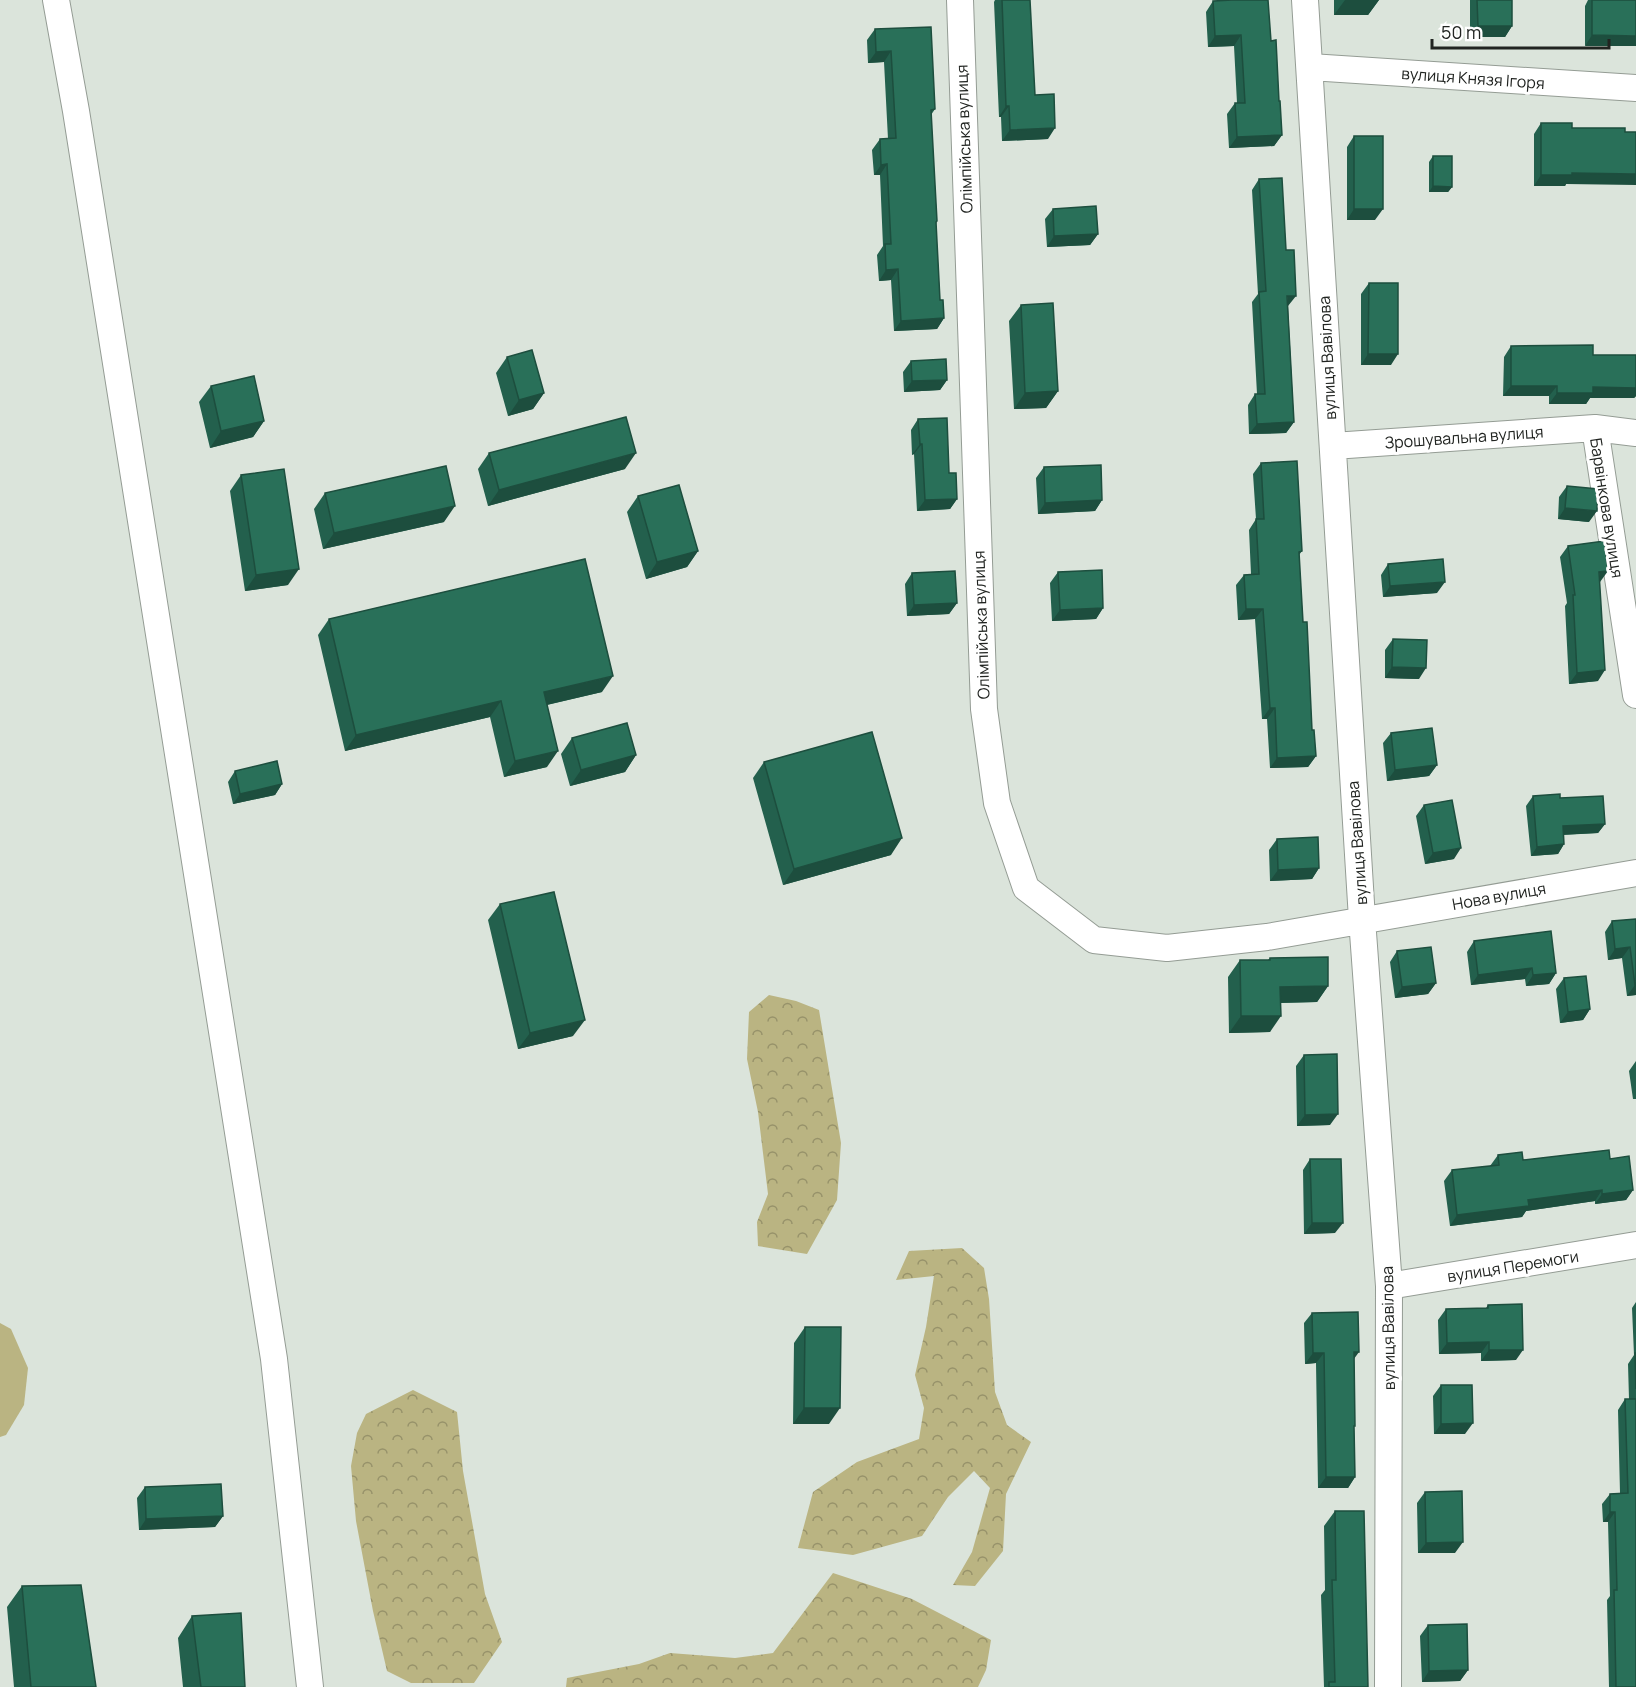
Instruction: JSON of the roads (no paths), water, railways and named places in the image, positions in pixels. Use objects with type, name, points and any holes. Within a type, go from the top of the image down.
[{"type":"street","points":[[56,0],[76,111],[274,1359],[310,1687]]},
{"type":"street","name":"Олімпійська вулиця","points":[[960,0],[984,709],[997,803],[1026,888],[1094,940],[1167,948],[1268,937],[1362,920]]},
{"type":"street","name":"вулиця Вавілова","points":[[1305,0],[1362,920],[1389,1286],[1388,1687]]},
{"type":"street","name":"вулиця Князя Ігоря","points":[[1310,67],[1636,88]]},
{"type":"street","name":"Зрошувальна вулиця","points":[[1333,446],[1595,428],[1636,433]]},
{"type":"street","name":"Барвінкова вулиця","points":[[1595,428],[1636,694]]},
{"type":"street","name":"Нова вулиця","points":[[1362,920],[1636,873]]},
{"type":"street","name":"вулиця Перемоги","points":[[1389,1286],[1636,1245]]}]
